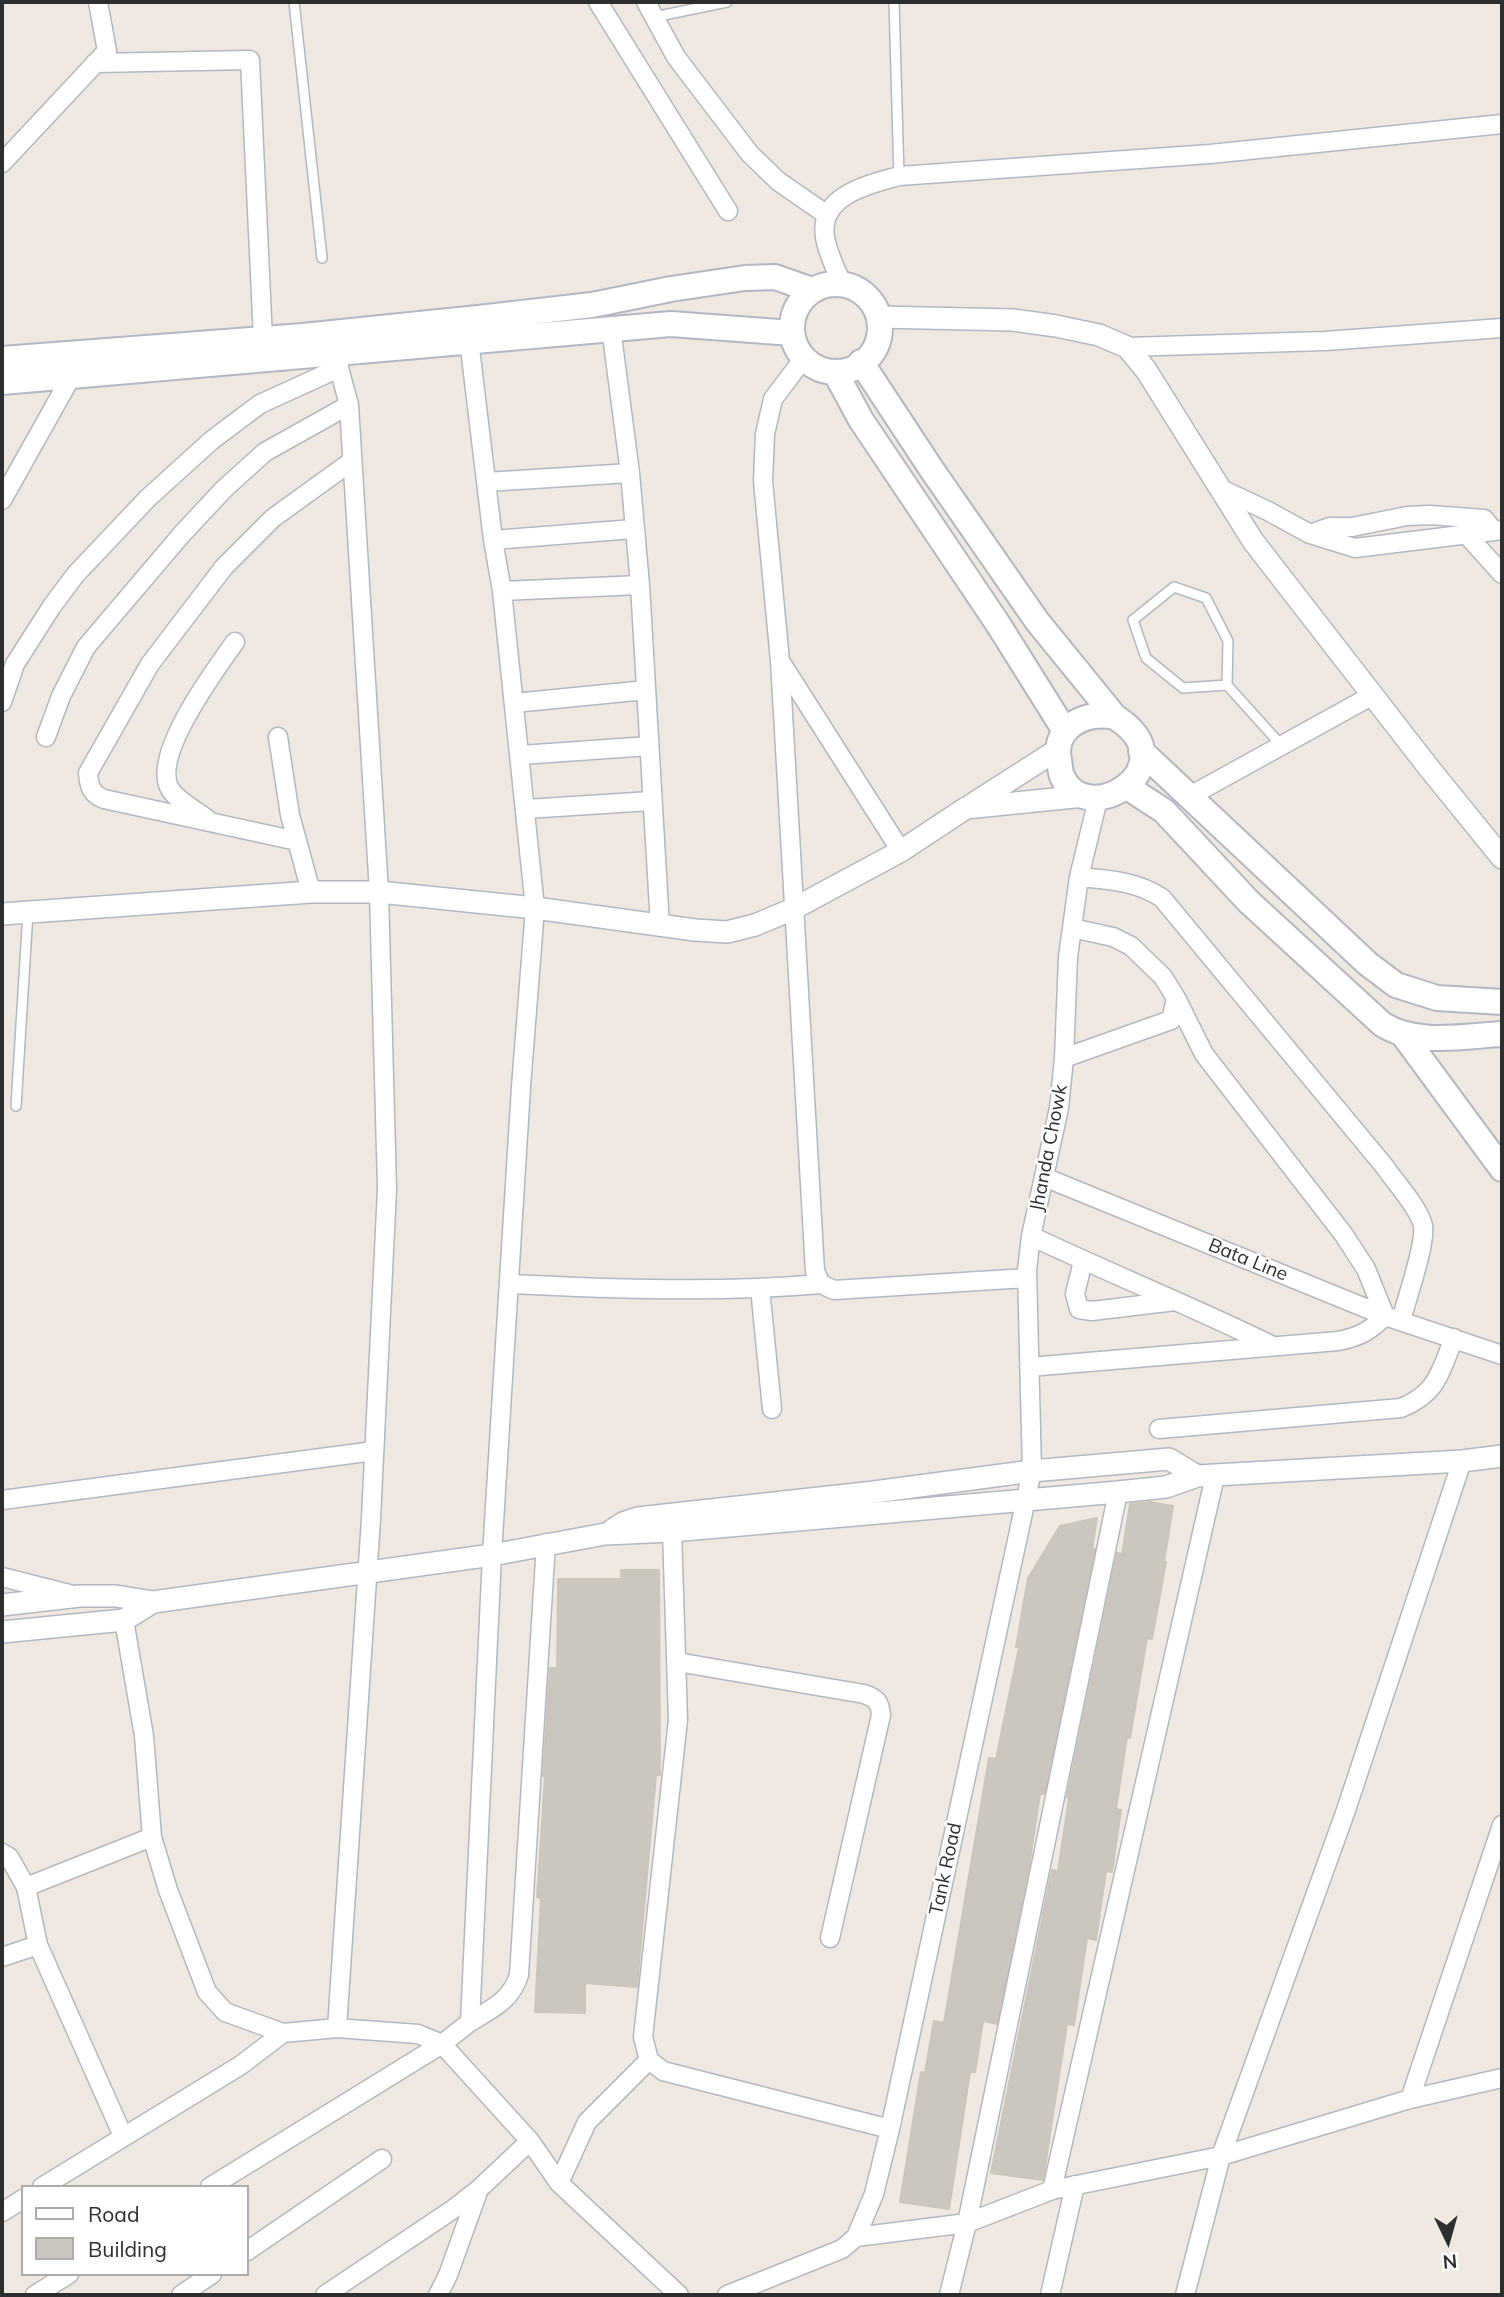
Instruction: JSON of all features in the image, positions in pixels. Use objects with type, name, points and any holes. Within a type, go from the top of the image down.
[{"type":"main road","points":[[2,359],[263,339],[593,305],[671,289],[745,278],[775,277],[812,289]]},
{"type":"main road","points":[[842,284],[862,292],[873,303],[880,328],[877,343],[870,356],[850,369],[835,372],[816,367],[804,358],[796,347],[792,333],[793,318],[799,303],[812,289],[842,284]]},
{"type":"main road","points":[[2,383],[339,360],[469,340],[671,324],[792,333]]},
{"type":"main road","points":[[861,362],[1037,621],[1115,717]]},
{"type":"main road","points":[[835,372],[861,420],[998,624],[1061,741],[1062,777],[1072,788],[1091,797],[1127,787],[1135,779],[1141,766],[1142,751],[1137,736],[1128,725],[1115,717],[1105,714],[1090,715],[1076,721],[1061,741]]},
{"type":"main road","points":[[1142,751],[1368,964],[1396,985],[1437,998],[1502,1002]]},
{"type":"main road","points":[[1127,787],[1164,811],[1249,902],[1382,1024],[1404,1036],[1502,1169]]},
{"type":"main road","points":[[1404,1036],[1502,1034]]},
{"type":"street","points":[[2,163],[107,51],[98,2]]},
{"type":"street","points":[[597,2],[729,211]]},
{"type":"street","points":[[650,9],[676,57],[750,154],[778,181],[827,215]]},
{"type":"street","points":[[95,63],[250,60],[263,339]]},
{"type":"street","points":[[842,284],[825,239],[827,215],[846,194],[899,176],[1210,154],[1502,124]]},
{"type":"street","points":[[879,317],[1023,321],[1098,335],[1127,347],[1325,341],[1502,328]]},
{"type":"street","points":[[611,328],[640,585],[660,926]]},
{"type":"street","points":[[469,340],[485,482],[502,591],[535,908],[492,1555],[470,2022]]},
{"type":"street","points":[[1127,347],[1146,370],[1253,541],[1502,858]]},
{"type":"street","points":[[804,358],[773,399],[765,434],[763,481],[780,661],[815,1271],[827,1289],[844,1290],[1027,1278]]},
{"type":"street","points":[[2,702],[15,664],[52,606],[76,574],[148,498],[212,440],[260,404],[339,360],[349,405],[379,892],[387,1189],[367,1571],[337,2028]]},
{"type":"street","points":[[2,500],[71,377]]},
{"type":"street","points":[[46,737],[61,696],[86,647],[182,534],[224,489],[265,452],[349,405]]},
{"type":"street","points":[[297,841],[104,799],[95,795],[89,785],[88,772],[150,664],[224,567],[273,518],[352,461]]},
{"type":"street","points":[[485,482],[629,473]]},
{"type":"street","points":[[1221,489],[1310,534],[1355,548],[1497,530]]},
{"type":"street","points":[[1310,534],[1329,527],[1352,527],[1430,515],[1484,519],[1497,530]]},
{"type":"street","points":[[493,540],[634,529]]},
{"type":"street","points":[[1466,534],[1502,574]]},
{"type":"street","points":[[502,591],[640,585]]},
{"type":"street","points":[[212,822],[172,792],[167,773],[171,751],[192,705],[235,642]]},
{"type":"street","points":[[780,661],[901,851]]},
{"type":"street","points":[[514,703],[646,690]]},
{"type":"street","points":[[1190,796],[1373,695]]},
{"type":"street","points":[[278,737],[290,815],[311,892]]},
{"type":"street","points":[[2,914],[311,892],[379,892],[727,932],[755,925],[793,909],[901,851],[1061,741]]},
{"type":"street","points":[[521,755],[649,746]]},
{"type":"street","points":[[966,808],[1091,797]]},
{"type":"street","name":"Jhanda Chowk","points":[[1026,1499],[1032,1471],[1027,1278],[1031,1236],[1059,1108],[1068,957],[1091,797]]},
{"type":"street","points":[[526,809],[651,801]]},
{"type":"street","points":[[1029,1367],[1356,1338],[1393,1319],[1422,1244],[1423,1227],[1418,1213],[1385,1167],[1161,898],[1145,887],[1120,881],[1079,877]]},
{"type":"street","points":[[1072,928],[1113,937],[1131,946],[1163,977],[1177,998],[1204,1054],[1344,1235],[1393,1319]]},
{"type":"street","points":[[1064,1058],[1171,1020],[1177,998]]},
{"type":"street","name":"Bata Line","points":[[1044,1177],[1393,1319],[1502,1355]]},
{"type":"street","points":[[1031,1236],[1199,1310],[1275,1347]]},
{"type":"street","points":[[1083,1261],[1075,1294],[1079,1310],[1092,1311],[1175,1301]]},
{"type":"street","points":[[510,1284],[626,1290],[760,1288],[821,1283]]},
{"type":"street","points":[[760,1288],[772,1409]]},
{"type":"street","points":[[1159,1429],[1401,1408],[1419,1401],[1433,1388],[1454,1338]]},
{"type":"street","points":[[2,1500],[374,1451]]},
{"type":"street","points":[[2,1605],[79,1596],[116,1596],[153,1602],[492,1555],[605,1534],[672,1531],[1118,1492],[1166,1487],[1206,1476],[1462,1461],[1502,1456]]},
{"type":"street","points":[[605,1534],[623,1522],[638,1518],[874,1492],[1032,1471],[1169,1459],[1206,1476]]},
{"type":"street","points":[[1185,2295],[1221,2156],[1345,1813],[1462,1461]]},
{"type":"street","points":[[1052,2190],[1206,1476]]},
{"type":"street","points":[[949,2295],[967,2223],[1118,1492]]},
{"type":"street","name":"Tank Road","points":[[856,2237],[874,2194],[890,2129],[1026,1499]]},
{"type":"street","points":[[672,1531],[677,1732],[643,2037],[649,2060],[663,2071],[890,2129]]},
{"type":"street","points":[[213,2185],[442,2043],[514,1990],[519,1975],[546,1544]]},
{"type":"street","points":[[2,1577],[79,1596]]},
{"type":"street","points":[[2,1632],[124,1620],[153,1602]]},
{"type":"street","points":[[124,1620],[144,1736],[152,1837],[168,1890],[206,1992],[225,2012],[282,2033],[337,2028],[418,2034],[442,2043],[530,2141],[559,2183],[679,2295]]},
{"type":"street","points":[[677,1662],[864,1694],[875,1698],[880,1705],[878,1728],[830,1938]]},
{"type":"street","points":[[1410,2099],[1502,1825]]},
{"type":"street","points":[[26,1888],[152,1837]]},
{"type":"street","points":[[2,1853],[9,1857],[26,1888],[38,1945],[123,2136]]},
{"type":"street","points":[[2,1957],[38,1945]]},
{"type":"street","points":[[45,2185],[241,2065],[282,2033]]},
{"type":"street","points":[[559,2183],[587,2122],[649,2060]]},
{"type":"street","points":[[727,2295],[842,2249],[856,2237],[967,2223],[1052,2190],[1221,2156],[1410,2099],[1502,2078]]},
{"type":"street","points":[[325,2295],[479,2189],[530,2141]]},
{"type":"street","points":[[248,2250],[382,2159]]},
{"type":"street","points":[[1050,2295],[1074,2185]]},
{"type":"street","points":[[438,2295],[448,2275],[479,2189]]},
{"type":"street","points":[[2,2212],[21,2200]]},
{"type":"street","points":[[35,2295],[66,2276]]},
{"type":"street","points":[[181,2295],[209,2276]]},
{"type":"lane","points":[[294,2],[322,258]]},
{"type":"lane","points":[[650,9],[727,2]]},
{"type":"lane","points":[[894,2],[899,176]]},
{"type":"lane","points":[[1227,685],[1183,688],[1146,658],[1133,620],[1174,587],[1206,598],[1228,641],[1227,685],[1282,746]]},
{"type":"lane","points":[[16,1106],[28,912]]},
{"type":"building","points":[[1149,1502],[1173,1506],[1166,1562],[1152,1639],[1147,1638],[1130,1738],[1127,1737],[1116,1809],[1121,1810],[1112,1872],[1106,1871],[1096,1940],[1087,1938],[1074,2025],[1067,2024],[1043,2180],[991,2173],[1052,1870],[1058,1871],[1069,1798],[1067,1797],[1117,1553],[1122,1554],[1130,1504]]},
{"type":"building","points":[[1097,1518],[1092,1549],[1095,1549],[1044,1794],[1040,1794],[1029,1866],[997,2024],[983,2021],[975,2072],[970,2072],[949,2209],[900,2202],[921,2072],[925,2073],[934,2021],[944,2023],[989,1758],[996,1759],[1019,1647],[1016,1647],[1028,1578],[1060,1526]]},
{"type":"building","points":[[621,1570],[659,1570],[660,1775],[656,1775],[637,1987],[585,1983],[585,2013],[535,2012],[541,1898],[537,1897],[543,1776],[550,1668],[557,1668],[558,1579],[621,1579]]}]
